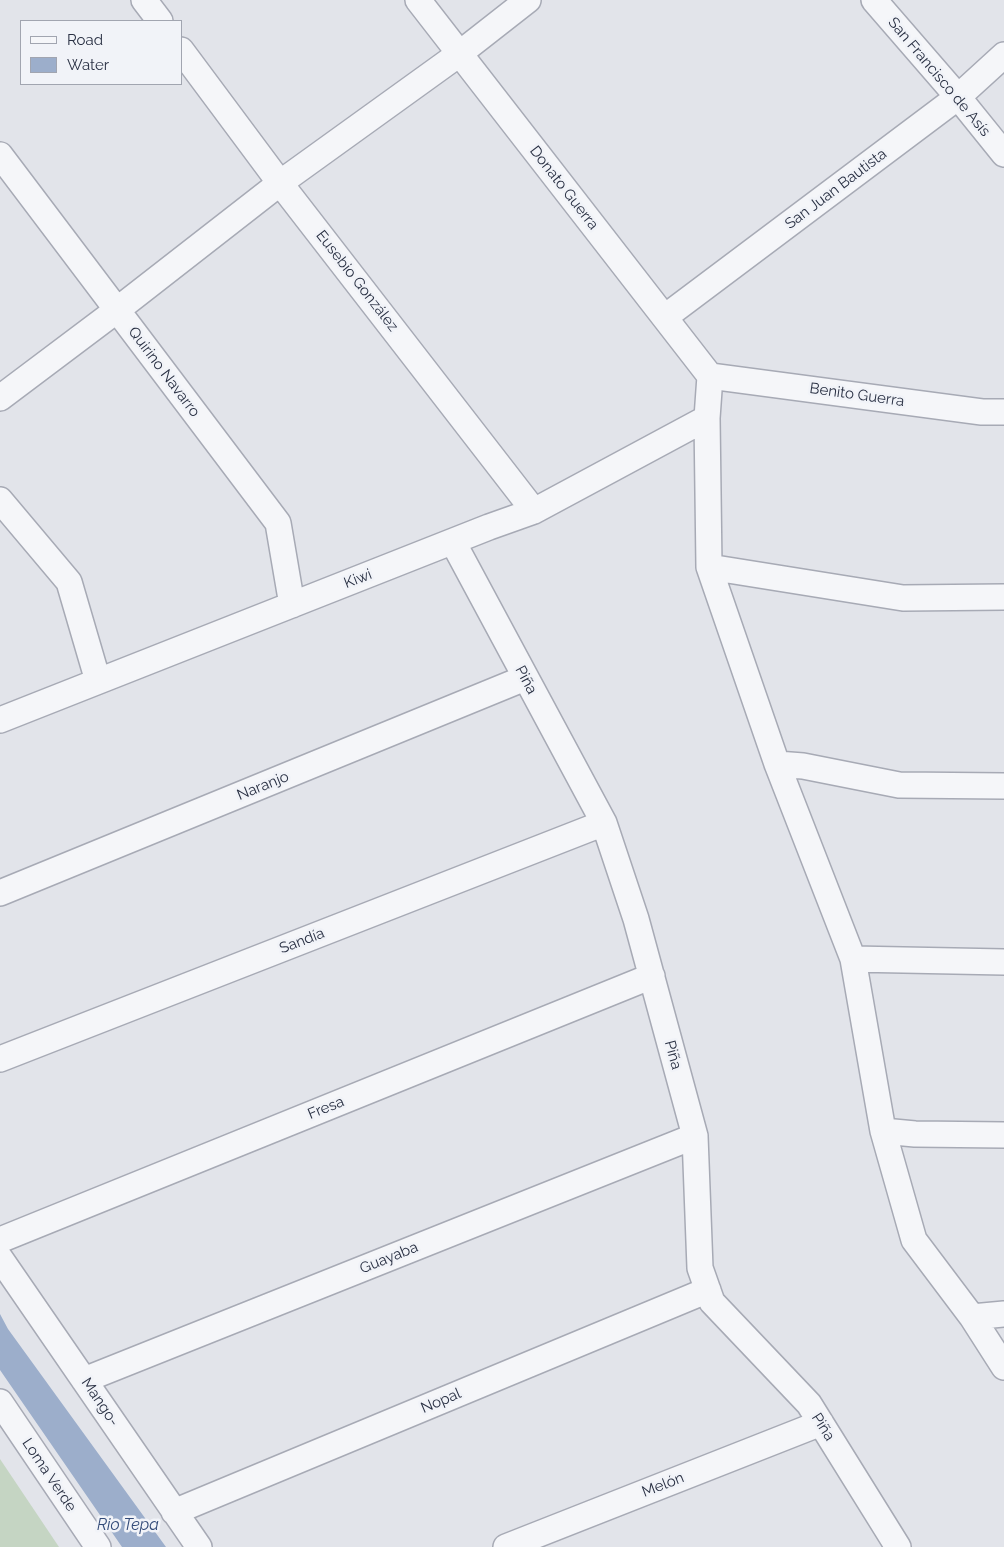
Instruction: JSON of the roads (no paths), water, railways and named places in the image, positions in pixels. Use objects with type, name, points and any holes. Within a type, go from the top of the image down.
[{"type":"street","points":[[144,0],[159,20]]},
{"type":"street","name":"Donato Guerra","points":[[418,0],[710,376]]},
{"type":"street","points":[[0,398],[280,183],[459,54],[528,0]]},
{"type":"street","name":"San Francisco de Asís","points":[[874,0],[958,97],[1004,154]]},
{"type":"street","name":"Eusebio González","points":[[182,51],[280,183],[534,511]]},
{"type":"street","name":"San Juan Bautista","points":[[665,317],[958,97],[1004,56]]},
{"type":"street","name":"Quirino Navarro","points":[[0,154],[278,522],[292,605]]},
{"type":"street","points":[[710,376],[707,418],[709,567],[776,764],[853,959],[883,1132],[914,1240],[972,1317],[1004,1367]]},
{"type":"street","name":"Benito Guerra","points":[[710,376],[982,412],[1004,412]]},
{"type":"street","name":"Kiwi","points":[[0,720],[534,511],[707,418]]},
{"type":"street","points":[[0,500],[69,582],[98,681]]},
{"type":"street","name":"Piña","points":[[452,542],[604,823],[636,919],[695,1136],[700,1268],[712,1302],[808,1404],[898,1547]]},
{"type":"street","points":[[709,567],[903,598],[1004,597]]},
{"type":"street","name":"Naranjo","points":[[0,893],[525,678]]},
{"type":"street","points":[[776,764],[803,766],[899,785],[1004,786]]},
{"type":"street","name":"Sandía","points":[[0,1059],[604,823]]},
{"type":"street","points":[[853,959],[1004,962]]},
{"type":"street","name":"Fresa","points":[[0,1240],[652,976]]},
{"type":"street","points":[[883,1132],[1004,1135]]},
{"type":"street","name":"Guayaba","points":[[84,1380],[695,1136]]},
{"type":"street","name":"Mango-","points":[[0,1258],[199,1547]]},
{"type":"street","name":"Nopal","points":[[174,1512],[708,1290]]},
{"type":"street","points":[[972,1317],[1004,1314]]},
{"type":"street","name":"Loma Verde","points":[[0,1402],[98,1547]]},
{"type":"street","name":"Melón","points":[[506,1547],[821,1424]]},
{"type":"water","name":"Rio Tepa","points":[[0,1314],[8,1329],[166,1547],[122,1547],[0,1370]]}]
